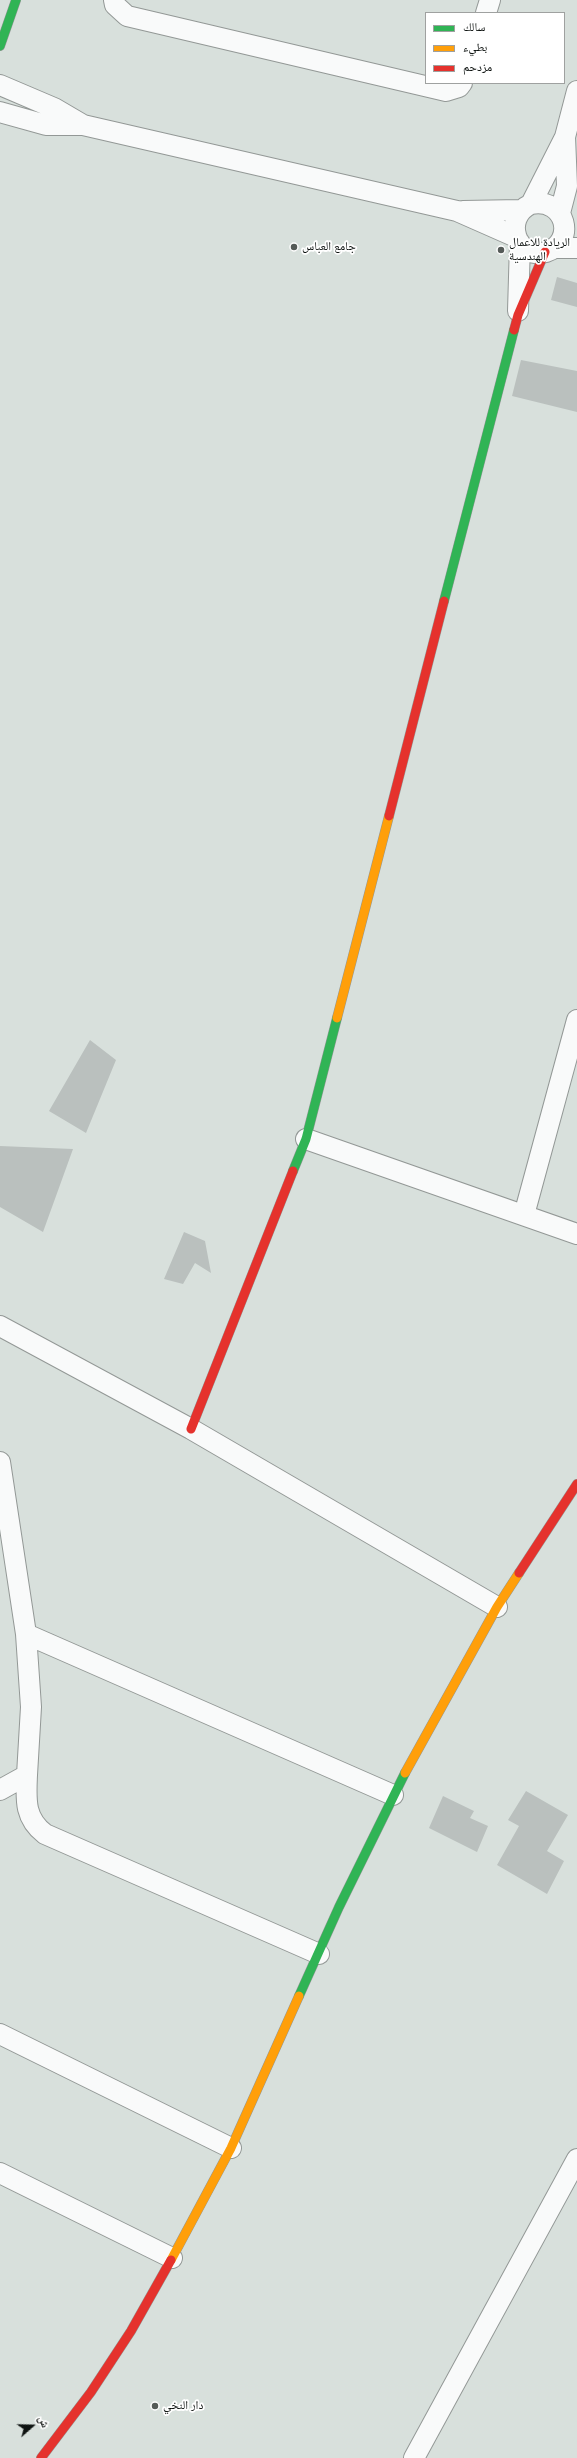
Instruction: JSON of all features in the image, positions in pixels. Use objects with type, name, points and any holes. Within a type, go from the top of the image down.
[{"type":"street","points":[[0,46],[16,0]]},
{"type":"street","points":[[114,0],[115,5],[126,16],[446,91],[459,87],[461,84]]},
{"type":"street","points":[[486,12],[490,0]]},
{"type":"street","points":[[0,85],[54,108],[84,125]]},
{"type":"street","points":[[518,315],[518,240],[514,227],[565,137],[577,91]]},
{"type":"street","points":[[0,112],[46,125],[84,125],[457,212],[518,240],[527,250],[577,248]]},
{"type":"street","points":[[191,1429],[306,1139],[518,315],[550,250],[564,234],[567,186],[565,137]]},
{"type":"street","points":[[457,212],[526,207],[547,203],[566,218]]},
{"type":"street","points":[[524,1215],[577,1020]]},
{"type":"street","points":[[306,1139],[577,1234]]},
{"type":"street","points":[[0,1326],[191,1429],[497,1607]]},
{"type":"street","points":[[0,1462],[26,1634],[31,1707],[27,1775],[28,1813],[37,1828],[45,1834],[319,1954]]},
{"type":"street","points":[[42,2458],[91,2392],[131,2331],[172,2258],[231,2148],[393,1795],[497,1607],[577,1484]]},
{"type":"street","points":[[26,1634],[393,1795]]},
{"type":"street","points":[[0,1790],[27,1775]]},
{"type":"street","points":[[0,2034],[231,2148]]},
{"type":"street","points":[[414,2458],[577,2160]]},
{"type":"street","points":[[0,2173],[172,2258]]},
{"type":"building","points":[[557,277],[577,283],[577,307],[551,300]]},
{"type":"building","points":[[521,360],[577,371],[577,412],[512,396]]},
{"type":"building","points":[[90,1040],[116,1060],[86,1133],[49,1111]]},
{"type":"building","points":[[0,1146],[73,1149],[43,1232],[0,1207]]},
{"type":"building","points":[[184,1232],[205,1241],[211,1273],[195,1263],[183,1284],[164,1279]]},
{"type":"building","points":[[526,1791],[568,1815],[547,1851],[564,1861],[547,1894],[497,1865],[519,1826],[508,1820]]},
{"type":"building","points":[[443,1796],[474,1811],[470,1818],[488,1826],[477,1852],[429,1828]]},
{"type":"traffic: fast","points":[[0,46],[16,0]]},
{"type":"traffic: fast","points":[[444,601],[514,330]]},
{"type":"traffic: fast","points":[[293,1171],[306,1139],[337,1018]]},
{"type":"traffic: fast","points":[[299,1996],[339,1907],[405,1773]]},
{"type":"traffic: slow","points":[[337,1018],[389,816]]},
{"type":"traffic: slow","points":[[405,1773],[497,1607],[519,1573]]},
{"type":"traffic: slow","points":[[171,2260],[231,2148],[299,1996]]},
{"type":"traffic: jam","points":[[514,330],[518,315],[545,252]]},
{"type":"traffic: jam","points":[[389,816],[444,601]]},
{"type":"traffic: jam","points":[[191,1429],[293,1171]]},
{"type":"traffic: jam","points":[[519,1573],[577,1484]]},
{"type":"traffic: jam","points":[[41,2458],[91,2392],[131,2331],[171,2260]]},
{"type":"place","name":"جامع العباس","points":[[294,247]]},
{"type":"place","name":"الريادة للاعمال الهندسية","points":[[501,250]]},
{"type":"place","name":"دار النخي","points":[[155,2406]]}]
